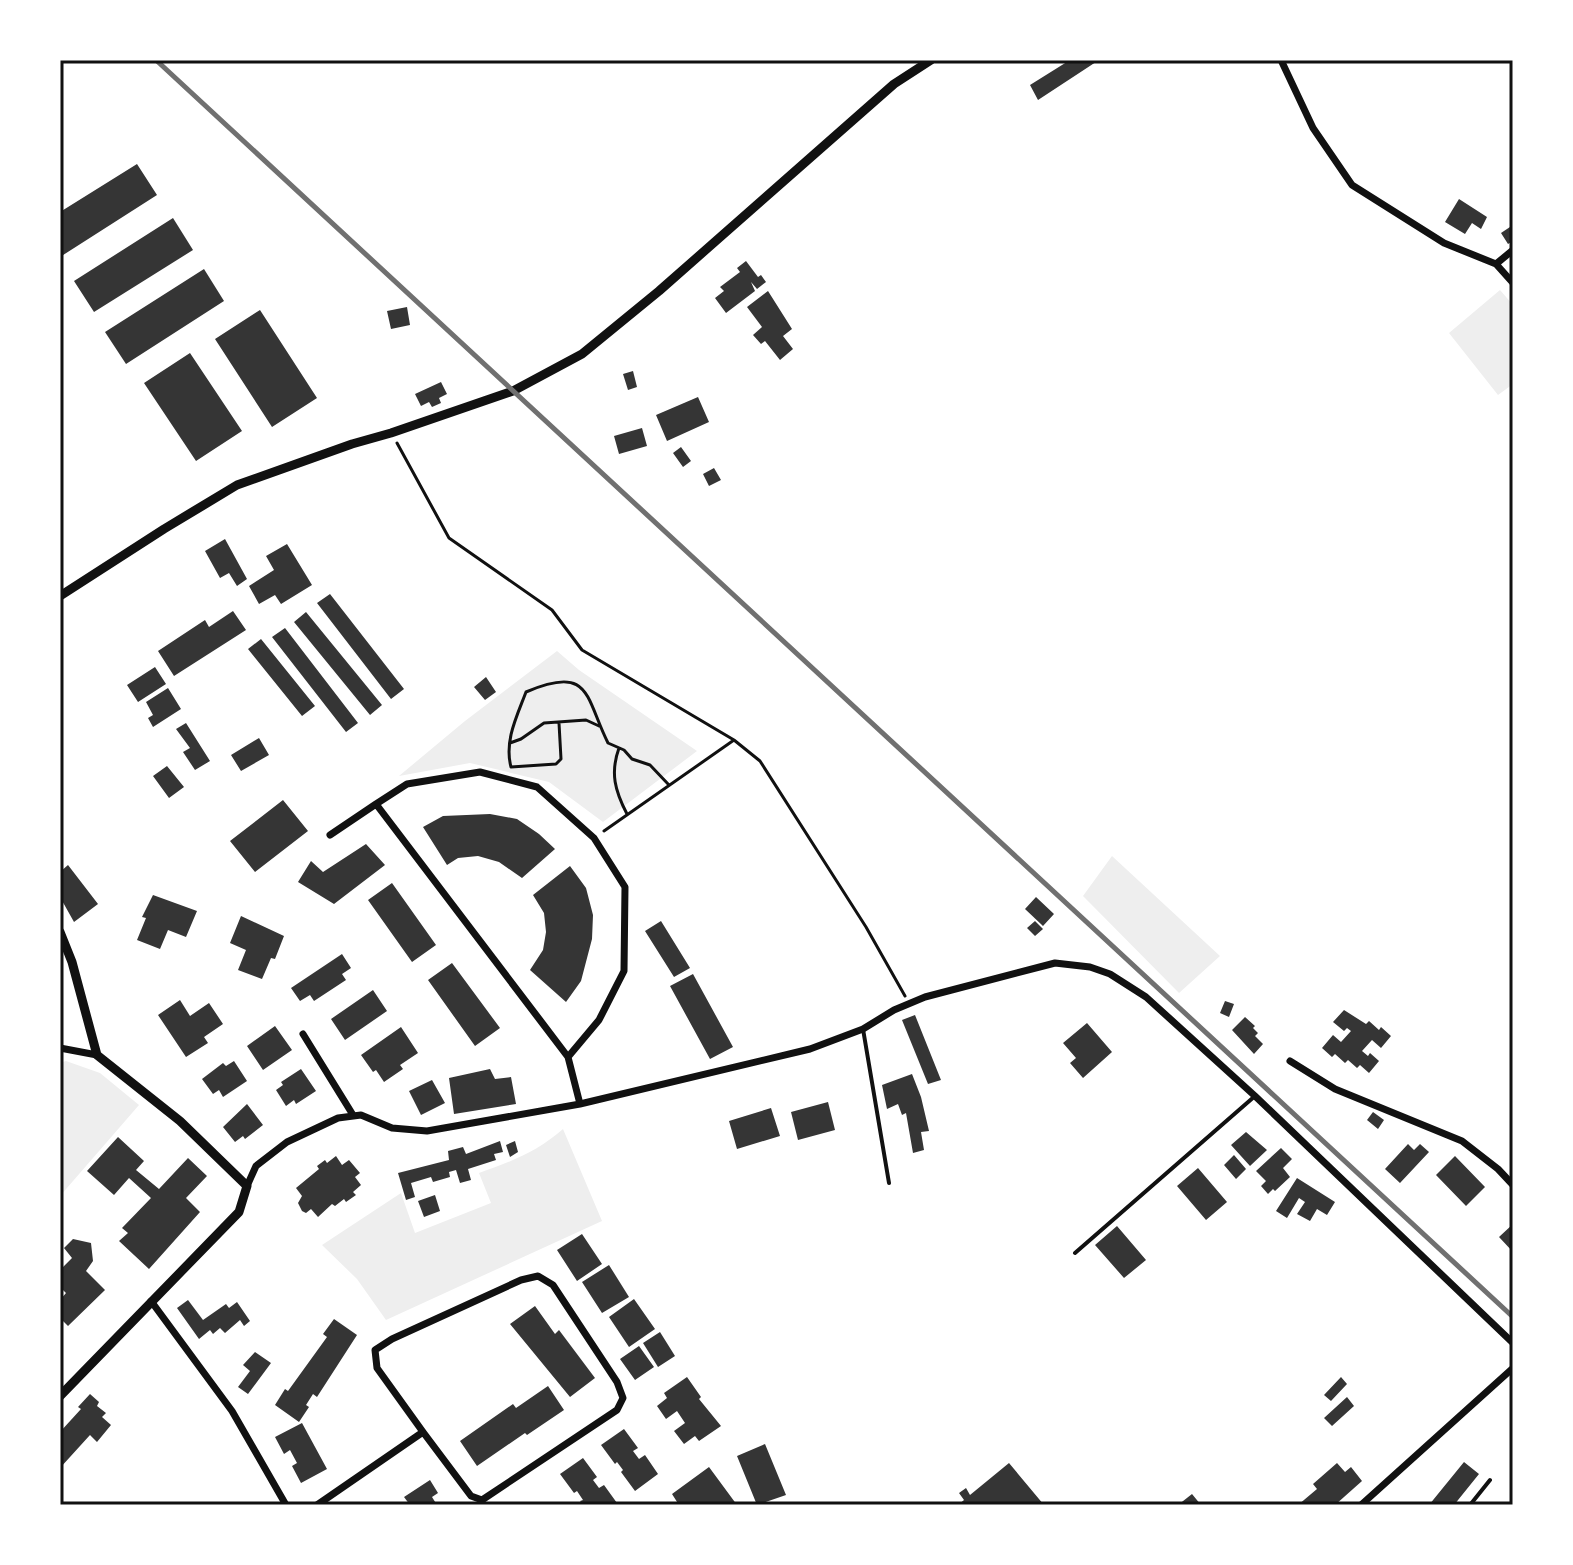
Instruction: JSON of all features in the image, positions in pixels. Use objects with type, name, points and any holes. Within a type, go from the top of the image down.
[{"type":"street","points":[[60,596],[237,485],[513,391],[582,354],[659,291],[894,84],[931,60]]},
{"type":"street","points":[[1281,60],[1313,128],[1352,185],[1444,243],[1496,264],[1513,283]]},
{"type":"street","points":[[1496,264],[1513,250]]},
{"type":"street","points":[[330,835],[407,784],[480,772],[537,787],[594,838],[625,887],[624,971],[599,1020],[568,1057]]},
{"type":"street","points":[[376,804],[568,1057],[580,1104]]},
{"type":"street","points":[[60,932],[72,962],[97,1055]]},
{"type":"street","points":[[60,1396],[239,1212],[256,1166],[287,1142],[338,1118],[353,1115],[392,1128],[427,1131],[580,1104],[796,1053],[863,1029],[909,1003],[1055,963],[1090,967],[1110,974],[1146,997],[1255,1096],[1513,1343]]},
{"type":"street","points":[[303,1034],[353,1115]]},
{"type":"street","points":[[60,1048],[97,1055],[180,1121],[247,1186]]},
{"type":"street","points":[[1290,1061],[1335,1089],[1462,1141],[1513,1185]]},
{"type":"street","points":[[538,1276],[553,1285],[617,1382],[623,1398],[617,1410],[482,1500],[471,1496],[423,1432],[377,1368],[375,1350],[392,1339],[538,1276]]},
{"type":"street","points":[[151,1301],[232,1411],[286,1505]]},
{"type":"street","points":[[1361,1505],[1513,1368]]},
{"type":"street","points":[[317,1505],[423,1432]]},
{"type":"lane","points":[[863,1029],[889,1183]]},
{"type":"lane","points":[[1075,1253],[1255,1096]]},
{"type":"lane","points":[[1470,1505],[1490,1480]]},
{"type":"path","points":[[391,433],[449,538],[552,610],[582,650],[734,740],[760,761],[866,927],[909,1003]]},
{"type":"path","points":[[559,723],[561,759],[556,764],[511,767],[508,756],[510,743],[526,692],[563,680],[584,689],[593,702],[599,726],[608,743],[632,759],[650,765],[669,785]]},
{"type":"path","points":[[510,743],[544,723],[586,720],[599,726]]},
{"type":"path","points":[[594,838],[734,740]]},
{"type":"path","points":[[619,748],[613,765],[614,781],[627,814]]},
{"type":"shaded area","points":[[1500,290],[1513,305],[1513,384],[1498,395],[1449,333]]},
{"type":"shaded area","points":[[557,651],[579,670],[697,751],[603,822],[549,782],[470,763],[399,776],[465,721]]},
{"type":"shaded area","points":[[1112,856],[1220,956],[1179,993],[1083,896]]},
{"type":"shaded area","points":[[66,1061],[100,1073],[139,1105],[60,1196],[60,1063]]},
{"type":"shaded area","points":[[563,1129],[602,1221],[386,1320],[357,1279],[322,1245],[401,1193],[415,1233],[491,1203],[479,1173],[533,1150]]},
{"type":"building","points":[[1070,60],[1099,60],[1038,100],[1030,85]]},
{"type":"building","points":[[137,164],[157,195],[60,257],[60,212]]},
{"type":"building","points":[[1459,199],[1487,217],[1481,229],[1472,223],[1465,234],[1445,222]]},
{"type":"building","points":[[173,218],[193,250],[94,312],[74,281]]},
{"type":"building","points":[[1513,225],[1513,241],[1508,244],[1501,233]]},
{"type":"building","points":[[746,261],[766,282],[757,289],[751,282],[755,291],[726,313],[715,298],[724,291],[720,287],[740,272],[737,268]]},
{"type":"building","points":[[204,269],[224,301],[126,364],[105,332]]},
{"type":"building","points":[[768,291],[792,329],[783,336],[793,349],[780,360],[765,341],[761,344],[753,335],[762,327],[747,307]]},
{"type":"building","points":[[407,307],[410,325],[391,329],[387,311]]},
{"type":"building","points":[[260,310],[317,398],[272,427],[215,339]]},
{"type":"building","points":[[190,353],[242,431],[196,461],[144,383]]},
{"type":"building","points":[[633,371],[637,387],[628,390],[623,374]]},
{"type":"building","points":[[441,382],[447,394],[439,398],[441,403],[432,407],[429,402],[421,406],[415,394]]},
{"type":"building","points":[[698,397],[709,422],[667,441],[656,415]]},
{"type":"building","points":[[642,428],[647,446],[619,454],[614,436]]},
{"type":"building","points":[[681,447],[691,461],[683,467],[673,453]]},
{"type":"building","points":[[714,468],[721,480],[709,486],[703,474]]},
{"type":"building","points":[[225,539],[247,579],[237,586],[229,573],[220,578],[205,551]]},
{"type":"building","points":[[287,544],[312,585],[281,604],[275,595],[259,604],[249,586],[274,570],[266,556]]},
{"type":"building","points":[[330,594],[404,689],[391,699],[317,603]]},
{"type":"building","points":[[233,611],[246,630],[174,676],[158,651],[205,620],[209,627]]},
{"type":"building","points":[[306,612],[382,705],[370,715],[294,622]]},
{"type":"building","points":[[285,628],[358,723],[346,732],[272,637]]},
{"type":"building","points":[[261,639],[315,706],[302,716],[248,649]]},
{"type":"building","points":[[155,667],[166,684],[138,702],[127,685]]},
{"type":"building","points":[[486,677],[496,692],[485,700],[474,687]]},
{"type":"building","points":[[168,688],[181,709],[153,727],[148,718],[153,715],[146,702]]},
{"type":"building","points":[[186,723],[210,761],[195,770],[183,752],[190,748],[176,729]]},
{"type":"building","points":[[259,738],[269,755],[241,771],[231,755]]},
{"type":"building","points":[[167,766],[184,787],[169,798],[153,776]]},
{"type":"building","points":[[283,800],[308,831],[255,872],[230,841]]},
{"type":"building","points":[[490,814],[517,819],[555,849],[522,878],[499,862],[478,856],[458,858],[447,865],[423,827],[443,816]]},
{"type":"building","points":[[366,844],[385,865],[334,904],[298,882],[311,861],[323,872]]},
{"type":"building","points":[[68,865],[98,904],[74,922],[60,897],[60,872]]},
{"type":"building","points":[[570,866],[586,888],[593,915],[592,939],[581,981],[566,1002],[530,970],[543,950],[546,932],[544,913],[533,895]]},
{"type":"building","points":[[392,883],[436,945],[412,962],[368,900]]},
{"type":"building","points":[[153,895],[197,911],[186,937],[168,930],[160,949],[137,940],[146,918],[142,917]]},
{"type":"building","points":[[1036,897],[1054,914],[1043,926],[1025,909]]},
{"type":"building","points":[[241,916],[284,936],[275,959],[271,958],[262,979],[238,970],[246,950],[230,943]]},
{"type":"building","points":[[661,921],[690,968],[674,977],[645,931]]},
{"type":"building","points":[[1035,921],[1043,929],[1035,936],[1027,928]]},
{"type":"building","points":[[342,954],[351,968],[342,974],[346,980],[314,1001],[310,995],[300,1001],[291,988]]},
{"type":"building","points":[[452,963],[500,1028],[475,1046],[428,980]]},
{"type":"building","points":[[693,974],[733,1047],[710,1059],[670,986]]},
{"type":"building","points":[[373,990],[387,1011],[345,1040],[331,1019]]},
{"type":"building","points":[[180,1000],[190,1016],[209,1003],[223,1024],[204,1037],[208,1043],[186,1057],[158,1015]]},
{"type":"building","points":[[1225,1001],[1234,1004],[1229,1017],[1220,1013]]},
{"type":"building","points":[[1344,1010],[1366,1024],[1369,1021],[1379,1030],[1381,1027],[1391,1036],[1381,1048],[1372,1040],[1362,1051],[1379,1061],[1369,1073],[1348,1060],[1345,1063],[1335,1054],[1332,1057],[1322,1048],[1333,1035],[1341,1042],[1351,1031],[1347,1028],[1344,1031],[1333,1022]]},
{"type":"building","points":[[915,1015],[941,1080],[928,1084],[902,1020]]},
{"type":"building","points":[[1245,1017],[1255,1026],[1253,1028],[1258,1033],[1255,1036],[1263,1044],[1254,1054],[1232,1030]]},
{"type":"building","points":[[1087,1023],[1112,1052],[1083,1078],[1070,1063],[1076,1058],[1063,1043]]},
{"type":"building","points":[[275,1026],[292,1050],[263,1070],[247,1046]]},
{"type":"building","points":[[401,1027],[418,1053],[400,1065],[403,1069],[384,1082],[361,1055]]},
{"type":"building","points":[[234,1061],[247,1081],[223,1097],[219,1090],[213,1094],[202,1079],[223,1063],[226,1066]]},
{"type":"building","points":[[301,1069],[316,1091],[296,1104],[294,1100],[286,1106],[276,1090],[283,1085],[281,1082]]},
{"type":"building","points":[[490,1069],[495,1079],[511,1077],[516,1104],[454,1114],[449,1078]]},
{"type":"building","points":[[912,1074],[929,1131],[921,1132],[924,1150],[913,1153],[906,1113],[902,1115],[898,1104],[887,1109],[882,1085]]},
{"type":"building","points":[[432,1080],[445,1103],[421,1115],[409,1091]]},
{"type":"building","points":[[828,1102],[835,1130],[798,1140],[791,1112]]},
{"type":"building","points":[[247,1104],[263,1125],[245,1139],[243,1136],[235,1142],[223,1127]]},
{"type":"building","points":[[771,1108],[780,1136],[737,1149],[729,1121]]},
{"type":"building","points":[[1373,1112],[1384,1120],[1378,1129],[1367,1120]]},
{"type":"building","points":[[1246,1132],[1267,1150],[1250,1166],[1231,1145]]},
{"type":"building","points":[[118,1137],[144,1161],[136,1170],[159,1189],[188,1158],[207,1176],[186,1198],[200,1212],[149,1269],[119,1241],[128,1233],[122,1228],[151,1198],[129,1178],[114,1195],[87,1171]]},
{"type":"building","points":[[500,1141],[503,1152],[494,1154],[496,1160],[468,1169],[471,1180],[460,1183],[456,1170],[449,1172],[450,1177],[433,1182],[431,1177],[411,1183],[415,1197],[406,1200],[398,1173],[449,1160],[448,1151],[463,1147],[466,1154]]},
{"type":"building","points":[[515,1141],[518,1152],[510,1157],[506,1145]]},
{"type":"building","points":[[1408,1144],[1414,1150],[1420,1144],[1429,1152],[1400,1183],[1385,1169]]},
{"type":"building","points":[[1281,1148],[1292,1159],[1283,1168],[1290,1177],[1268,1194],[1261,1186],[1266,1181],[1256,1171]]},
{"type":"building","points":[[1234,1155],[1246,1169],[1236,1179],[1224,1165]]},
{"type":"building","points":[[336,1156],[342,1165],[349,1160],[360,1173],[355,1177],[361,1185],[353,1192],[356,1195],[346,1202],[344,1199],[335,1206],[332,1204],[318,1217],[311,1209],[306,1213],[302,1211],[298,1203],[302,1196],[296,1188],[319,1169],[317,1166]]},
{"type":"building","points":[[1455,1156],[1485,1187],[1466,1206],[1436,1175]]},
{"type":"building","points":[[1198,1168],[1227,1202],[1206,1220],[1177,1186]]},
{"type":"building","points":[[1297,1178],[1335,1202],[1327,1215],[1317,1209],[1310,1221],[1297,1214],[1305,1202],[1299,1198],[1287,1218],[1276,1211]]},
{"type":"building","points":[[435,1195],[440,1211],[424,1217],[418,1201]]},
{"type":"building","points":[[1513,1224],[1513,1252],[1499,1237]]},
{"type":"building","points":[[1117,1226],[1146,1260],[1124,1278],[1095,1245]]},
{"type":"building","points":[[582,1234],[602,1264],[577,1281],[557,1250]]},
{"type":"building","points":[[73,1239],[91,1243],[93,1261],[86,1271],[105,1290],[68,1326],[60,1318],[60,1300],[66,1293],[60,1287],[60,1270],[72,1258],[64,1248]]},
{"type":"building","points":[[609,1265],[629,1297],[602,1313],[582,1282]]},
{"type":"building","points":[[634,1299],[655,1329],[629,1347],[609,1317]]},
{"type":"building","points":[[188,1300],[203,1320],[226,1304],[229,1308],[237,1302],[250,1321],[244,1326],[240,1320],[225,1333],[220,1328],[213,1334],[210,1330],[199,1339],[177,1308]]},
{"type":"building","points":[[535,1306],[555,1334],[559,1330],[595,1378],[570,1397],[510,1324]]},
{"type":"building","points":[[334,1319],[357,1335],[317,1397],[313,1394],[299,1422],[275,1405],[327,1337],[323,1334]]},
{"type":"building","points":[[660,1332],[675,1356],[658,1367],[643,1343]]},
{"type":"building","points":[[639,1346],[654,1367],[635,1380],[620,1359]]},
{"type":"building","points":[[255,1352],[271,1363],[248,1394],[238,1387],[250,1371],[243,1365]]},
{"type":"building","points":[[687,1377],[701,1397],[699,1399],[721,1426],[699,1441],[695,1436],[684,1444],[674,1431],[685,1423],[677,1411],[666,1419],[657,1406],[667,1398],[664,1393]]},
{"type":"building","points":[[1341,1377],[1347,1384],[1331,1401],[1324,1395]]},
{"type":"building","points":[[548,1386],[564,1410],[477,1466],[460,1441],[513,1404],[516,1408]]},
{"type":"building","points":[[90,1394],[106,1413],[102,1417],[111,1425],[97,1442],[90,1435],[60,1468],[60,1432]]},
{"type":"building","points":[[1347,1397],[1354,1406],[1332,1426],[1324,1418]]},
{"type":"building","points":[[302,1423],[327,1469],[301,1483],[292,1466],[297,1463],[290,1450],[284,1454],[275,1437]]},
{"type":"building","points":[[624,1429],[638,1448],[633,1451],[639,1459],[645,1455],[658,1474],[635,1491],[621,1472],[623,1470],[601,1445]]},
{"type":"building","points":[[765,1444],[786,1495],[757,1505],[737,1456]]},
{"type":"building","points":[[583,1458],[597,1477],[593,1480],[599,1488],[604,1485],[617,1503],[615,1505],[583,1505],[577,1491],[574,1493],[560,1474]]},
{"type":"building","points":[[1464,1462],[1479,1474],[1454,1505],[1429,1505]]},
{"type":"building","points":[[1009,1463],[1044,1505],[958,1505],[964,1500],[959,1493],[966,1488],[970,1495]]},
{"type":"building","points":[[1337,1463],[1345,1472],[1351,1467],[1362,1481],[1335,1505],[1298,1505],[1317,1489],[1313,1484]]},
{"type":"building","points":[[709,1467],[737,1505],[679,1505],[672,1494]]},
{"type":"building","points":[[430,1480],[438,1493],[432,1497],[437,1505],[410,1505],[404,1497]]},
{"type":"building","points":[[1192,1494],[1201,1505],[1178,1505]]},
{"type":"railway","points":[[156,60],[1513,1317]]}]
